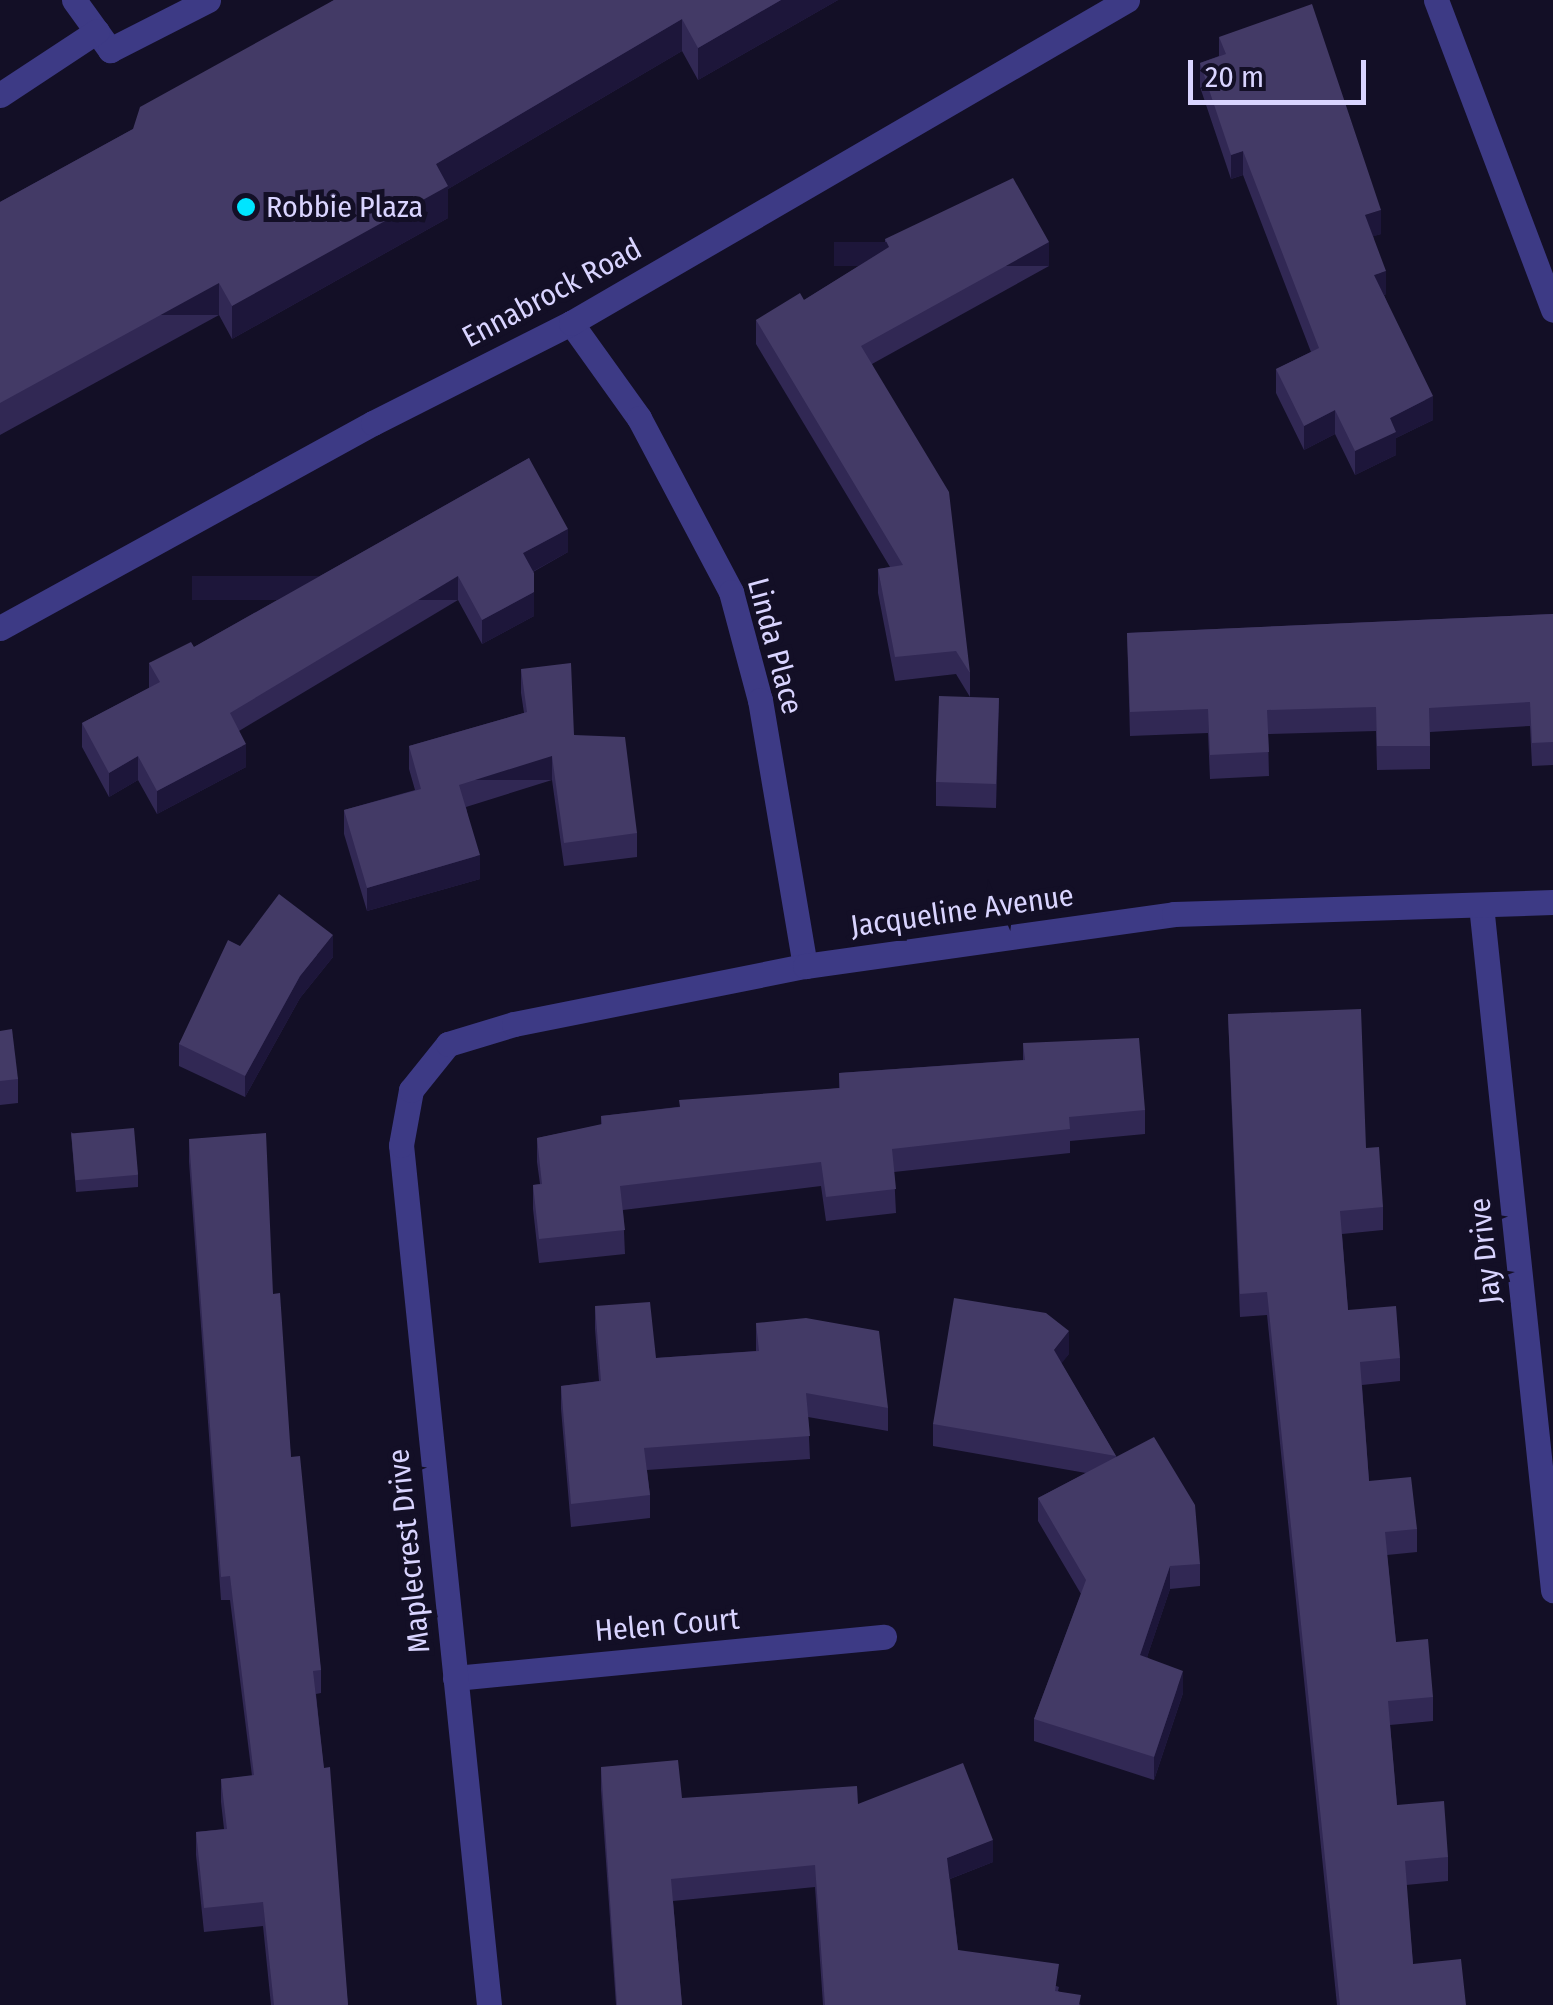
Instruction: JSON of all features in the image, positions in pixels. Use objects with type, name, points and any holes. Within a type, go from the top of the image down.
[{"type":"street","points":[[74,0],[110,50],[208,0]]},
{"type":"street","name":"Ennabrock Road","points":[[0,628],[373,423],[572,323],[1127,0]]},
{"type":"street","points":[[1436,0],[1553,310]]},
{"type":"street","points":[[0,94],[96,30]]},
{"type":"street","name":"Linda Place","points":[[572,323],[639,418],[731,592],[760,700],[805,966]]},
{"type":"street","name":"Jacqueline Avenue","points":[[411,1090],[448,1044],[514,1024],[805,966],[1174,914],[1553,902]]},
{"type":"street","name":"Jay Drive","points":[[1481,905],[1553,1590]]},
{"type":"street","name":"Maplecrest Drive","points":[[411,1090],[401,1145],[405,1215],[489,2005]]},
{"type":"street","name":"Helen Court","points":[[455,1678],[884,1636]]},
{"type":"building","name":"Robbie Plaza","points":[[334,0],[781,0],[698,48],[682,19],[436,164],[448,186],[232,306],[219,283],[0,403],[0,202],[133,129],[140,107]]},
{"type":"building","points":[[1312,4],[1381,210],[1365,215],[1386,271],[1374,275],[1433,396],[1390,418],[1396,432],[1355,451],[1335,410],[1304,426],[1276,369],[1319,348],[1243,151],[1231,155],[1200,63],[1226,54],[1219,37]]},
{"type":"building","points":[[1013,178],[1049,242],[861,346],[949,492],[970,673],[956,651],[895,657],[878,569],[903,565],[756,320],[800,293],[804,300],[889,247],[885,239]]},
{"type":"building","points":[[529,458],[568,529],[523,553],[534,573],[534,592],[482,620],[458,576],[230,713],[246,744],[157,791],[138,756],[109,773],[82,723],[160,682],[149,663],[191,642],[194,647]]},
{"type":"building","points":[[1553,614],[1553,742],[1532,743],[1530,702],[1429,708],[1430,746],[1377,746],[1376,707],[1267,710],[1269,752],[1210,755],[1208,709],[1130,712],[1127,633]]},
{"type":"building","points":[[571,663],[574,735],[625,737],[637,833],[564,843],[552,756],[459,785],[480,855],[367,888],[344,810],[421,789],[409,746],[527,712],[521,669]]},
{"type":"building","points":[[939,696],[999,698],[996,784],[936,782]]},
{"type":"building","points":[[279,894],[333,935],[300,976],[245,1076],[179,1044],[228,940],[240,946]]},
{"type":"building","points":[[1361,1009],[1366,1148],[1379,1147],[1383,1207],[1340,1211],[1348,1310],[1396,1306],[1400,1358],[1360,1362],[1369,1481],[1411,1477],[1417,1529],[1385,1532],[1396,1642],[1428,1639],[1433,1697],[1388,1701],[1397,1805],[1444,1801],[1448,1857],[1405,1861],[1413,1964],[1461,1959],[1466,2005],[1340,2005],[1267,1292],[1240,1294],[1228,1014]]},
{"type":"building","points":[[12,1029],[18,1079],[0,1081],[0,1031]]},
{"type":"building","points":[[1139,1038],[1145,1110],[1069,1117],[1070,1129],[892,1149],[896,1189],[826,1197],[821,1162],[620,1186],[625,1230],[539,1239],[533,1185],[542,1184],[537,1138],[602,1124],[601,1116],[680,1107],[679,1100],[840,1088],[839,1073],[1025,1060],[1023,1043]]},
{"type":"building","points":[[134,1128],[138,1175],[75,1180],[71,1133]]},
{"type":"building","points":[[266,1133],[273,1294],[280,1293],[291,1457],[300,1456],[321,1670],[313,1671],[324,1768],[330,1767],[348,2005],[274,2005],[263,1902],[204,1908],[196,1832],[227,1829],[221,1779],[254,1775],[230,1576],[221,1577],[189,1139]]},
{"type":"building","points":[[954,1298],[1046,1313],[1069,1331],[1054,1350],[1116,1456],[933,1424]]},
{"type":"building","points":[[650,1302],[656,1358],[759,1351],[756,1323],[806,1318],[879,1331],[888,1408],[806,1393],[810,1436],[644,1448],[650,1495],[571,1504],[561,1386],[601,1381],[595,1306]]},
{"type":"building","points":[[1154,1437],[1195,1505],[1200,1564],[1170,1566],[1140,1655],[1183,1671],[1154,1757],[1034,1719],[1086,1580],[1038,1498]]},
{"type":"building","points":[[678,1760],[682,1798],[857,1786],[858,1804],[963,1763],[993,1840],[947,1858],[958,1950],[1059,1964],[1055,1991],[1081,1995],[1079,2005],[825,2005],[815,1865],[671,1879],[682,2005],[617,2005],[601,1767]]},
{"type":"place","name":"Robbie Plaza","points":[[246,207]]}]
